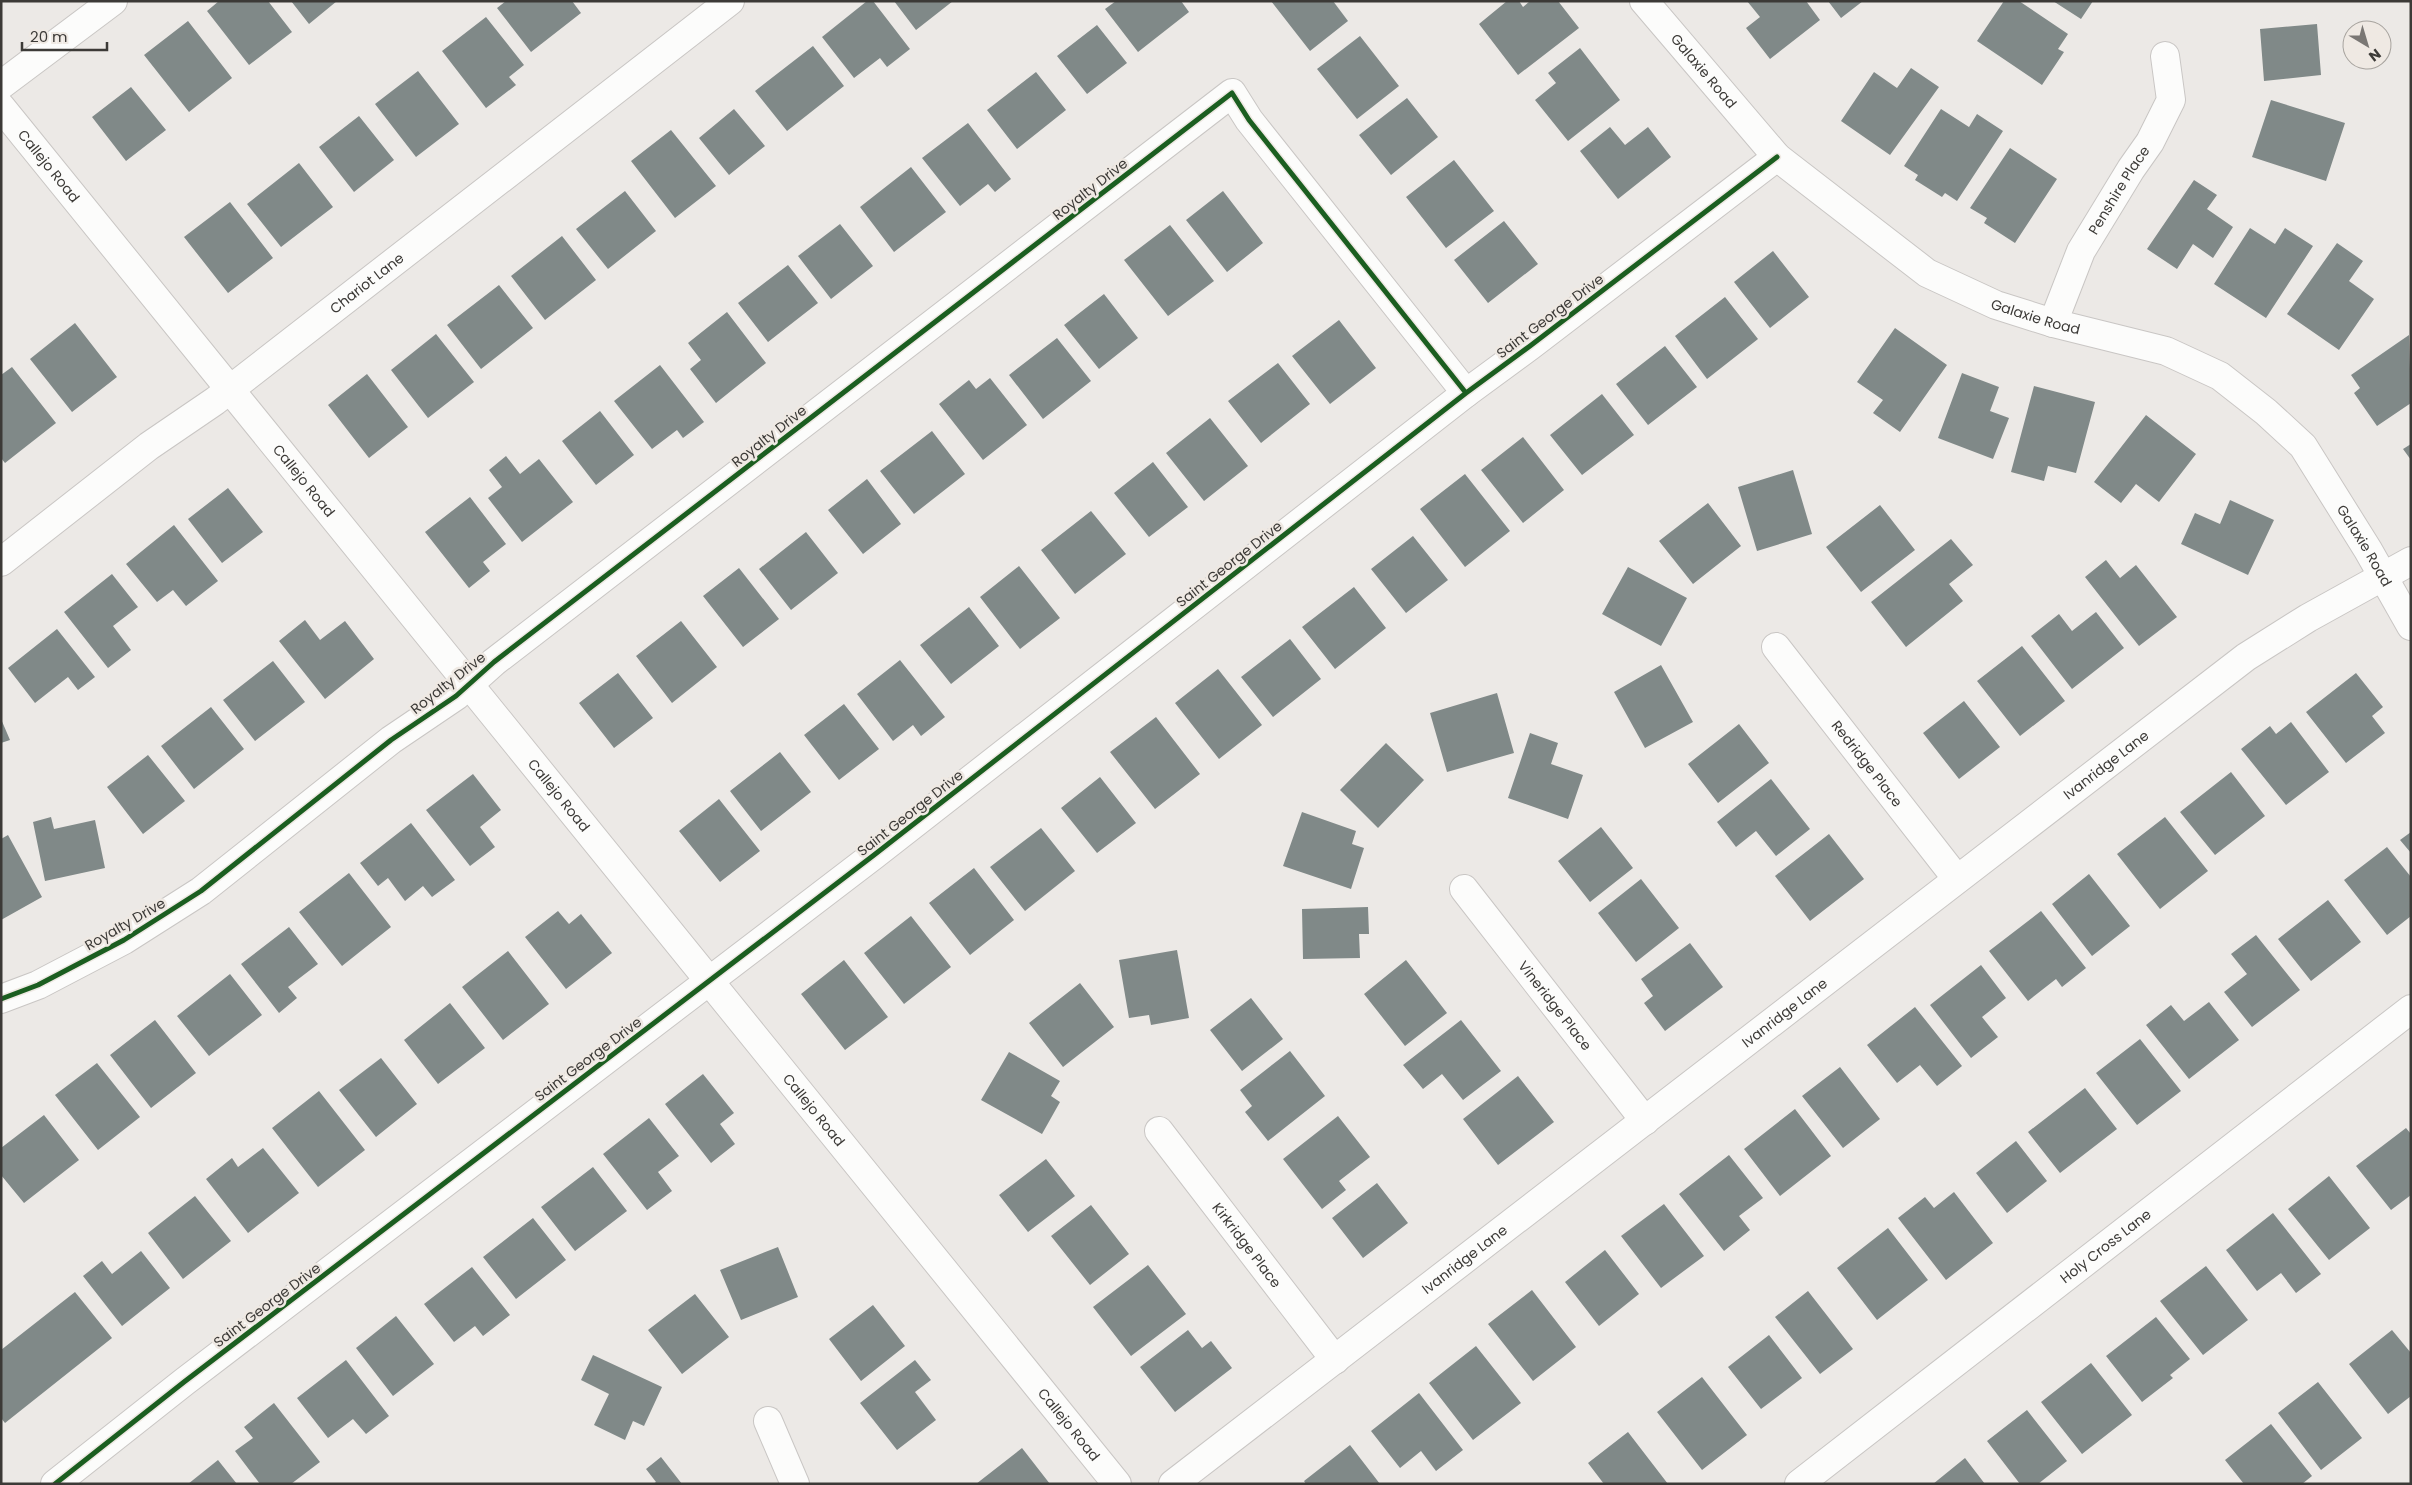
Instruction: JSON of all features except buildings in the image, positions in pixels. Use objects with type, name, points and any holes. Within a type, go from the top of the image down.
[{"type":"street","points":[[1,85],[113,1]]},
{"type":"street","name":"Chariot Lane","points":[[1,562],[149,446],[230,389],[730,1]]},
{"type":"street","name":"Galaxie Road","points":[[1644,1],[1776,157],[1926,273],[1996,305],[2053,323],[2166,351],[2220,376],[2266,412],[2303,446],[2384,577],[2411,626]]},
{"type":"street","name":"Penshire Place","points":[[2053,323],[2081,251],[2131,169],[2150,142],[2172,100],[2165,56]]},
{"type":"street","name":"Royalty Drive","points":[[1,999],[38,986],[124,940],[201,892],[391,740],[456,696],[469,683],[1232,93],[1249,120],[1466,393]]},
{"type":"street","name":"Callejo Road","points":[[1,107],[1117,1484]]},
{"type":"street","name":"Saint George Drive","points":[[55,1484],[184,1382],[897,837],[1466,393],[1776,157]]},
{"type":"street","name":"Ivanridge Lane","points":[[1173,1484],[2246,657],[2308,618],[2411,561]]},
{"type":"street","name":"Redridge Place","points":[[1776,647],[1957,879]]},
{"type":"street","name":"Vineridge Place","points":[[1464,889],[1645,1121]]},
{"type":"street","name":"Holy Cross Lane","points":[[1799,1484],[2411,1009]]},
{"type":"street","name":"Kirkridge Place","points":[[1159,1131],[1335,1360]]},
{"type":"street","points":[[768,1421],[795,1484]]},
{"type":"cycle path","points":[[1,999],[38,985],[124,940],[201,891],[391,740],[456,696],[494,662],[1232,93],[1249,120],[1466,393]]},
{"type":"cycle path","points":[[55,1484],[184,1382],[874,855],[1466,393],[1777,157]]}]
